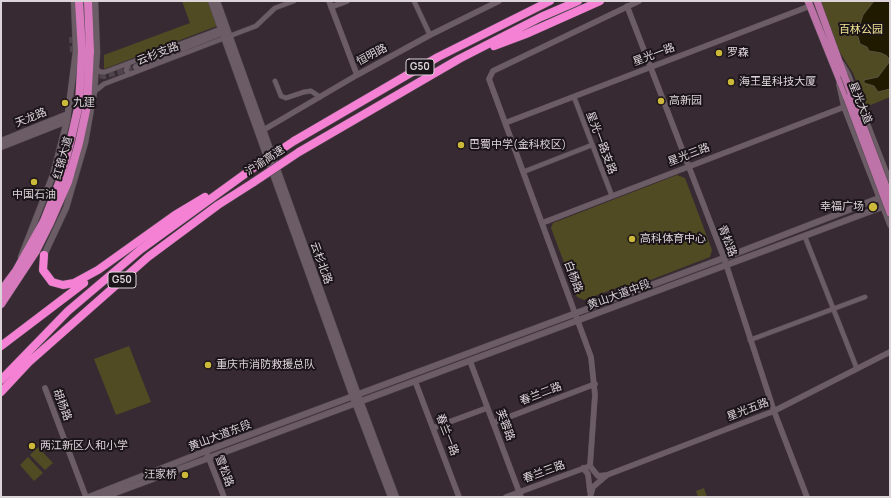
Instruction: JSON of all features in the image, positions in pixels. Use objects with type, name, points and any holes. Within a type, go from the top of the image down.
[{"type":"highway","name":"红锦大道","points":[[1,291],[16,271],[44,221],[61,178],[79,104],[82,51],[79,1]]},
{"type":"highway","name":"红锦大道","points":[[1,304],[36,251],[68,182],[79,143],[87,106],[90,51],[88,1]]},
{"type":"highway","name":"沪渝高速","points":[[1,380],[68,311],[140,250],[224,188],[294,141],[438,57],[550,1]]},
{"type":"highway","name":"沪渝高速","points":[[1,392],[29,362],[148,257],[218,205],[299,152],[459,59],[541,17],[578,1]]},
{"type":"highway","points":[[459,59],[526,34],[600,1]]},
{"type":"highway","points":[[44,255],[42,263],[43,270],[52,282],[63,285],[82,280],[199,200],[224,188]]},
{"type":"highway","points":[[1,346],[118,256]]},
{"type":"highway","points":[[1,398],[29,362]]},
{"type":"main road","points":[[70,1],[72,37]]},
{"type":"main road","name":"红锦大道","points":[[16,271],[53,175],[67,121],[76,51],[74,1]]},
{"type":"main road","name":"红锦大道","points":[[44,255],[66,208],[74,185],[85,143],[94,92],[96,68],[95,1]]},
{"type":"main road","points":[[211,1],[225,32]]},
{"type":"main road","points":[[218,1],[225,32]]},
{"type":"main road","name":"星光大道","points":[[817,1],[837,54],[840,76],[847,98],[890,213]]},
{"type":"main road","name":"星光大道","points":[[809,3],[890,197]]},
{"type":"main road","points":[[136,67],[225,32]]},
{"type":"main road","name":"云杉北路","points":[[225,32],[355,396],[396,497]]},
{"type":"main road","name":"天龙路","points":[[1,141],[68,114]]},
{"type":"main road","name":"天龙路","points":[[1,147],[67,121]]},
{"type":"main road","name":"黄山大道中段","points":[[355,396],[724,258],[890,193]]},
{"type":"main road","name":"黄山大道中段","points":[[358,402],[805,237],[890,204]]},
{"type":"main road","name":"黄山大道东段","points":[[104,497],[207,454],[355,396]]},
{"type":"main road","name":"云杉北路","points":[[358,402],[391,497]]},
{"type":"main road","name":"黄山大道东段","points":[[90,497],[207,454],[358,402]]},
{"type":"street","points":[[225,32],[256,26],[275,8],[294,1]]},
{"type":"street","points":[[329,1],[357,75]]},
{"type":"street","points":[[331,7],[347,1]]},
{"type":"street","points":[[414,1],[430,35]]},
{"type":"street","name":"恒明路","points":[[261,132],[357,75],[430,35],[499,1]]},
{"type":"street","points":[[627,6],[639,1]]},
{"type":"street","name":"星光一路","points":[[505,123],[809,3]]},
{"type":"street","name":"青松路","points":[[627,6],[724,258],[774,411],[807,497]]},
{"type":"street","name":"白杨路","points":[[590,466],[595,384],[591,357],[576,313],[488,79],[493,72],[627,6]]},
{"type":"street","name":"云杉支路","points":[[96,68],[100,72],[105,72],[225,32]]},
{"type":"street","name":"云杉支路","points":[[94,92],[99,87],[225,32]]},
{"type":"street","points":[[837,54],[848,74],[890,182]]},
{"type":"street","points":[[129,63],[126,70],[131,74]]},
{"type":"street","points":[[118,67],[121,69],[124,76]]},
{"type":"street","points":[[840,76],[844,107],[890,225]]},
{"type":"street","points":[[275,81],[281,96],[286,98],[311,91],[320,96]]},
{"type":"street","name":"星光一路支路","points":[[574,97],[612,196]]},
{"type":"street","name":"星光三路","points":[[542,223],[844,107]]},
{"type":"street","points":[[523,172],[592,145]]},
{"type":"street","points":[[805,237],[857,369]]},
{"type":"street","points":[[750,340],[865,297]]},
{"type":"street","name":"星光五路","points":[[608,475],[774,411],[890,352]]},
{"type":"street","name":"芙蓉路","points":[[470,361],[520,494]]},
{"type":"street","name":"春兰一路","points":[[415,381],[459,497]]},
{"type":"street","name":"春兰二路","points":[[493,423],[595,384]]},
{"type":"street","name":"胡杨路","points":[[45,388],[86,497]]},
{"type":"street","points":[[433,428],[487,408]]},
{"type":"street","name":"雪松路","points":[[207,454],[224,497]]},
{"type":"street","points":[[590,466],[598,476],[608,475]]},
{"type":"street","name":"春兰三路","points":[[506,497],[520,494],[590,466]]},
{"type":"street","points":[[583,468],[588,474],[590,495]]},
{"type":"street","points":[[590,495],[593,487],[608,475]]},
{"type":"green space","points":[[182,1],[208,1],[217,26],[104,69],[104,55],[190,23]]},
{"type":"green space","name":"百林公园","points":[[820,1],[890,1],[890,97],[866,107],[853,73],[839,51]]},
{"type":"green space","name":"高科体育中心","points":[[677,175],[685,178],[712,250],[710,257],[640,284],[622,286],[584,300],[577,297],[551,228],[553,223]]},
{"type":"green space","points":[[129,346],[151,402],[116,415],[94,359]]},
{"type":"green space","points":[[38,447],[53,463],[45,470],[30,455]]},
{"type":"green space","points":[[28,457],[43,473],[34,481],[20,465]]},
{"type":"green space","points":[[704,488],[707,497],[698,497],[696,491]]},
{"type":"shaded area","points":[[874,1],[890,1],[890,61],[887,56],[881,53],[869,51],[867,47],[860,44],[857,33],[863,15]]},
{"type":"shaded area","points":[[890,61],[890,89],[878,92],[874,86],[864,83],[864,80],[878,77]]},
{"type":"tunnel","points":[[72,37],[73,52],[76,57]]},
{"type":"tunnel","points":[[91,74],[104,76],[136,67]]},
{"type":"place","name":"罗森","points":[[719,53]]},
{"type":"place","name":"海王星科技大厦","points":[[731,82]]},
{"type":"place","name":"高新园","points":[[661,101]]},
{"type":"place","name":"九建","points":[[65,103]]},
{"type":"place","name":"巴蜀中学(金科校区)","points":[[461,145]]},
{"type":"place","name":"中国石油","points":[[34,182]]},
{"type":"place","name":"幸福广场","points":[[873,207]]},
{"type":"place","name":"高科体育中心","points":[[632,239]]},
{"type":"place","name":"重庆市消防救援总队","points":[[208,365]]},
{"type":"place","name":"两江新区人和小学","points":[[32,446]]},
{"type":"place","name":"汪家桥","points":[[185,475]]}]
